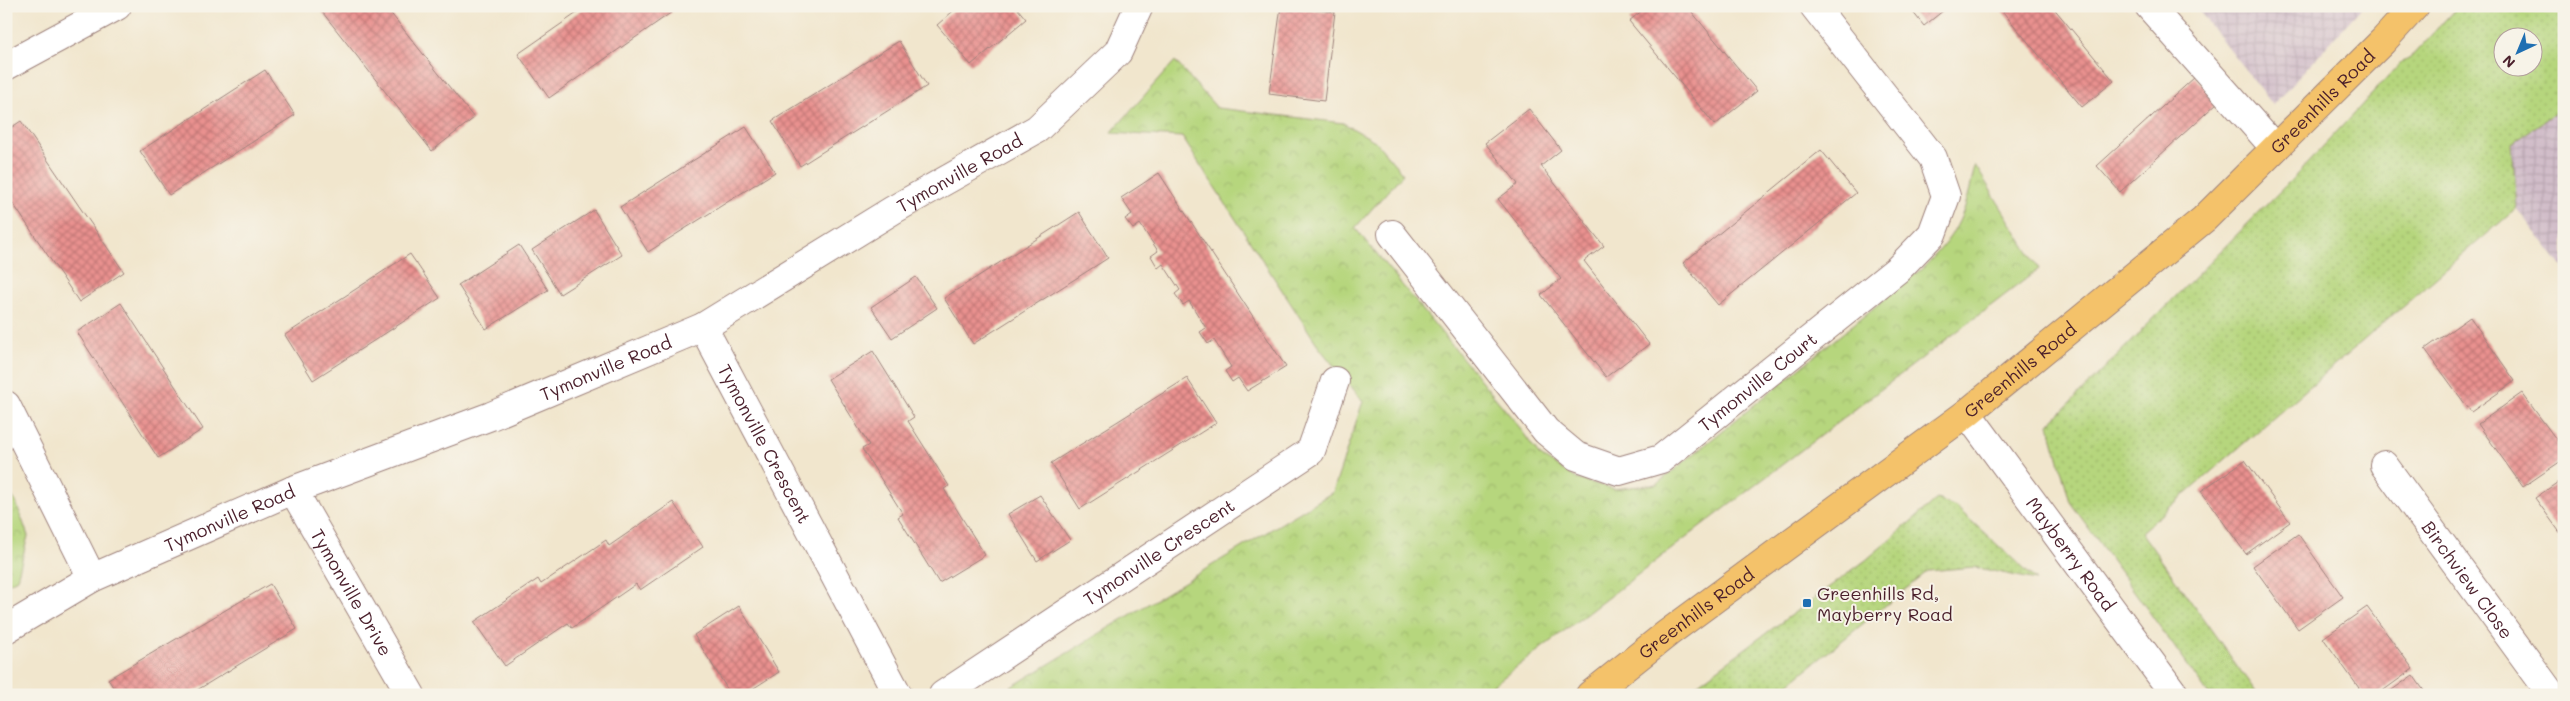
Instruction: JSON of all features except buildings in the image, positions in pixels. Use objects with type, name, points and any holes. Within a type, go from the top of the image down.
[{"type":"main road","name":"Greenhills Road","points":[[1590,695],[1668,634],[1967,413],[2204,219],[2383,42],[2415,6]]},
{"type":"street","points":[[6,66],[117,6]]},
{"type":"street","name":"Tymonville Road","points":[[6,630],[92,578],[292,490],[491,416],[703,327],[893,210],[1037,129],[1118,52],[1139,6]]},
{"type":"street","name":"Tymonville Court","points":[[1392,234],[1546,431],[1563,446],[1576,456],[1619,471],[1661,459],[1898,269],[1932,234],[1946,196],[1933,158],[1814,6]]},
{"type":"street","points":[[2149,6],[2275,148]]},
{"type":"street","name":"Tymonville Crescent","points":[[703,327],[898,695]]},
{"type":"street","name":"Tymonville Crescent","points":[[943,695],[1311,451],[1335,381]]},
{"type":"street","points":[[7,408],[92,578]]},
{"type":"street","name":"Mayberry Road","points":[[1967,413],[2175,695]]},
{"type":"street","name":"Birchview Close","points":[[2384,465],[2552,695]]},
{"type":"street","name":"Tymonville Drive","points":[[292,490],[412,695]]},
{"type":"shaded area","points":[[2195,6],[2363,6],[2273,105]]},
{"type":"shaded area","points":[[2564,107],[2564,269],[2517,208],[2512,143]]},
{"type":"green space","points":[[2458,6],[2564,6],[2564,107],[2512,143],[2517,208],[2141,532],[2258,695],[2209,695],[2070,502],[2049,424],[2301,170],[2402,62],[2411,57]]},
{"type":"green space","points":[[1175,61],[1217,108],[1343,123],[1375,141],[1403,174],[1355,228],[1517,424],[1539,455],[1577,479],[1614,489],[1657,484],[1924,267],[1946,242],[1959,221],[1968,197],[1975,165],[2039,269],[1480,695],[998,695],[1333,492],[1363,401],[1321,350],[1182,137],[1111,133]]},
{"type":"green space","points":[[6,488],[16,502],[28,536],[17,579],[6,585]]},
{"type":"green space","points":[[1937,499],[1956,507],[2036,580],[1974,567],[1928,571],[1775,695],[1682,695],[1866,560]]},
{"type":"place","name":"Greenhills Rd, Mayberry Road","points":[[1807,603]]}]
